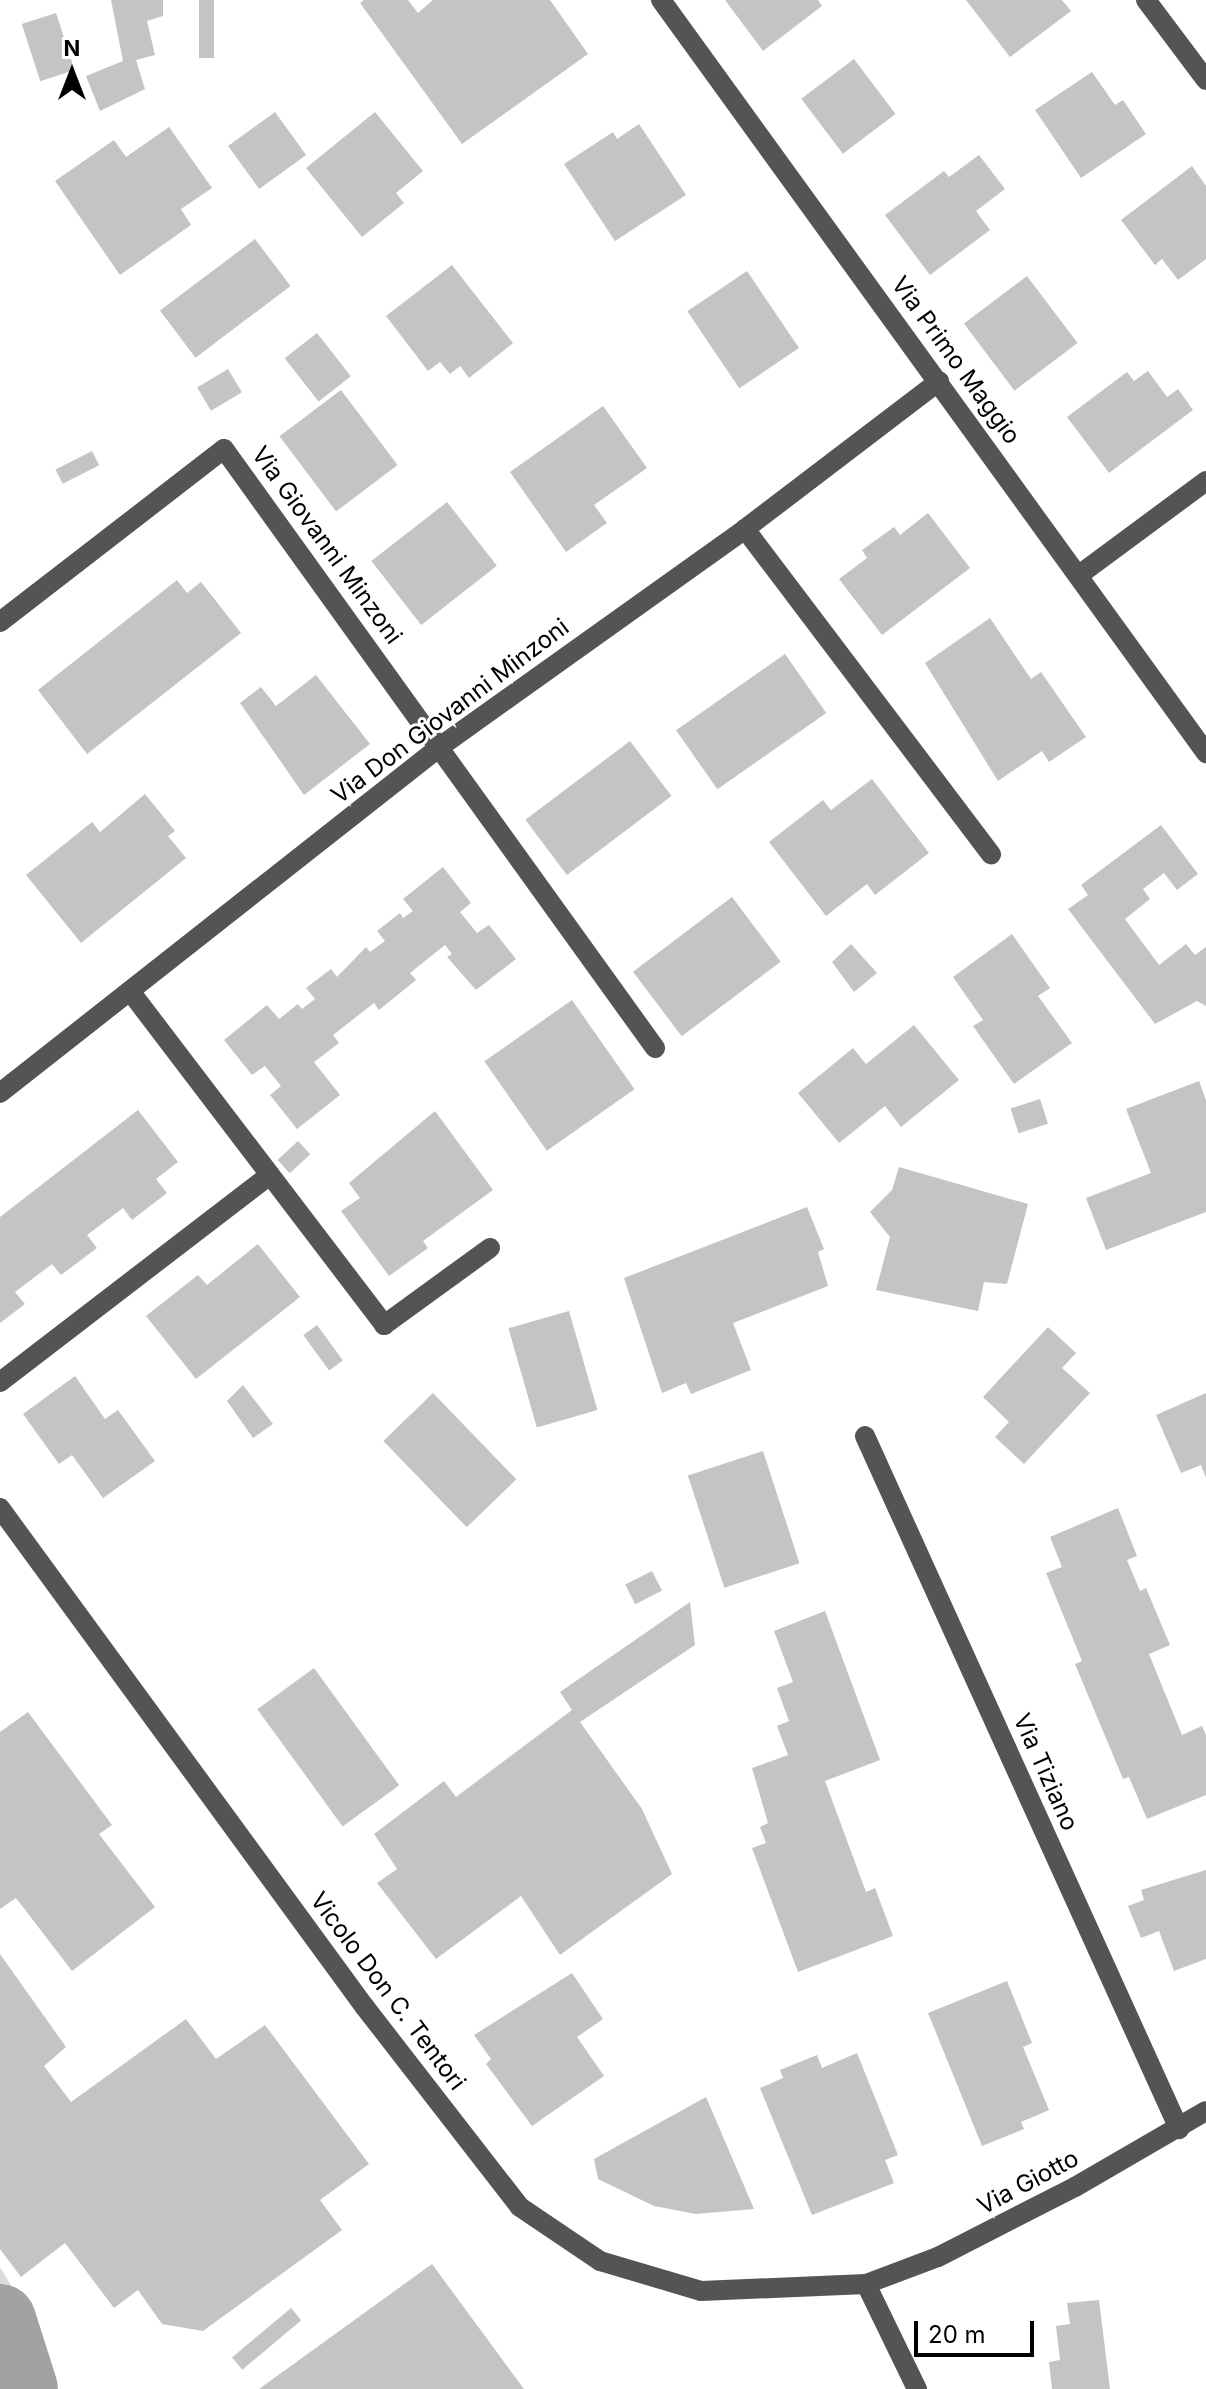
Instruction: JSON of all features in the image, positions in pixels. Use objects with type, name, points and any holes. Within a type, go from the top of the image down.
[{"type":"street","name":"Via Primo Maggio","points":[[661,0],[1079,575],[1199,726],[1206,753]]},
{"type":"street","points":[[1146,0],[1206,80]]},
{"type":"street","name":"Via Don Giovanni Minzoni","points":[[0,1093],[441,746],[745,529],[939,381]]},
{"type":"street","name":"Via Giovanni Minzoni","points":[[0,622],[224,449],[441,746]]},
{"type":"street","points":[[1079,575],[1206,481]]},
{"type":"street","points":[[745,529],[991,854]]},
{"type":"street","points":[[441,746],[655,1048]]},
{"type":"street","points":[[130,991],[384,1325],[490,1248]]},
{"type":"street","points":[[0,1382],[270,1175]]},
{"type":"street","name":"Via Tiziano","points":[[865,1436],[1179,2129]]},
{"type":"street","name":"Vicolo Don C. Tentori","points":[[0,1508],[364,2006],[520,2207],[600,2261],[701,2291],[866,2284]]},
{"type":"street","name":"Via Giotto","points":[[866,2284],[938,2257],[1179,2129],[1206,2111]]},
{"type":"street","points":[[866,2284],[917,2389]]},
{"type":"shaded area","points":[[0,2267],[35,2325],[53,2389],[0,2389]]},
{"type":"building","points":[[111,0],[163,0],[163,16],[147,21],[155,55],[136,60],[145,89],[100,111],[86,76],[123,61]]},
{"type":"building","points":[[199,0],[214,0],[214,58],[199,58]]},
{"type":"building","points":[[364,0],[408,0],[418,13],[433,0],[550,0],[588,54],[462,144],[360,3]]},
{"type":"building","points":[[725,0],[818,0],[822,6],[763,51]]},
{"type":"building","points":[[966,0],[1062,0],[1071,11],[1010,57]]},
{"type":"building","points":[[56,13],[75,70],[40,81],[22,24]]},
{"type":"building","points":[[854,59],[896,114],[843,154],[801,99]]},
{"type":"building","points":[[1092,72],[1115,105],[1123,100],[1146,134],[1081,178],[1035,110]]},
{"type":"building","points":[[275,112],[306,155],[259,189],[228,146]]},
{"type":"building","points":[[375,112],[423,171],[396,193],[404,203],[362,237],[306,168]]},
{"type":"building","points":[[639,124],[686,195],[615,241],[564,164],[613,132],[617,139]]},
{"type":"building","points":[[169,127],[212,188],[181,209],[191,225],[120,275],[55,181],[114,140],[126,157]]},
{"type":"building","points":[[979,155],[1005,189],[976,211],[990,230],[930,275],[885,215],[944,171],[949,177]]},
{"type":"building","points":[[1192,166],[1206,186],[1206,259],[1178,280],[1162,259],[1155,265],[1121,220]]},
{"type":"building","points":[[255,239],[291,286],[195,358],[160,311]]},
{"type":"building","points":[[452,265],[513,343],[469,378],[460,366],[450,374],[440,362],[428,371],[386,316]]},
{"type":"building","points":[[747,271],[799,348],[739,388],[687,311]]},
{"type":"building","points":[[1027,276],[1078,343],[1014,391],[964,324]]},
{"type":"building","points":[[317,333],[351,376],[319,402],[285,358]]},
{"type":"building","points":[[228,369],[242,392],[211,411],[197,388]]},
{"type":"building","points":[[1148,371],[1167,397],[1178,389],[1193,410],[1109,473],[1067,417],[1127,372],[1134,381]]},
{"type":"building","points":[[341,390],[398,465],[336,511],[280,436]]},
{"type":"building","points":[[603,406],[647,468],[594,505],[607,523],[566,552],[510,472]]},
{"type":"building","points":[[92,451],[99,465],[63,484],[55,470]]},
{"type":"building","points":[[447,502],[497,566],[421,625],[371,561]]},
{"type":"building","points":[[928,513],[970,568],[882,635],[839,579],[867,558],[862,550],[894,527],[900,535]]},
{"type":"building","points":[[177,580],[187,593],[201,582],[241,633],[87,754],[38,690]]},
{"type":"building","points":[[990,618],[1031,679],[1041,672],[1086,737],[1049,762],[1042,751],[998,781],[925,663]]},
{"type":"building","points":[[785,654],[826,713],[717,789],[676,730]]},
{"type":"building","points":[[316,675],[370,744],[304,795],[240,703],[261,687],[276,706]]},
{"type":"building","points":[[630,741],[672,796],[567,875],[525,820]]},
{"type":"building","points":[[872,779],[929,853],[875,895],[867,884],[826,916],[769,842],[823,800],[831,810]]},
{"type":"building","points":[[145,794],[175,831],[168,836],[186,858],[81,943],[26,875],[92,822],[100,832]]},
{"type":"building","points":[[1161,825],[1198,874],[1177,890],[1164,873],[1143,889],[1150,899],[1125,919],[1159,965],[1186,944],[1195,955],[1206,947],[1206,1006],[1197,1001],[1155,1024],[1068,909],[1088,895],[1081,885]]},
{"type":"building","points":[[443,867],[471,903],[460,912],[477,933],[489,925],[516,959],[476,990],[447,957],[452,954],[445,945],[410,973],[416,980],[379,1010],[374,1003],[333,1035],[339,1043],[314,1062],[340,1095],[297,1129],[270,1095],[281,1086],[265,1066],[252,1075],[224,1040],[267,1005],[279,1019],[298,1004],[302,1009],[315,999],[306,988],[331,969],[337,977],[366,947],[370,952],[385,941],[377,931],[400,913],[403,918],[413,911],[403,899]]},
{"type":"building","points":[[732,897],[781,962],[682,1036],[633,972]]},
{"type":"building","points":[[1012,934],[1050,988],[1038,996],[1072,1043],[1014,1084],[973,1026],[983,1020],[953,977]]},
{"type":"building","points":[[851,944],[877,973],[854,992],[832,962]]},
{"type":"building","points":[[572,1000],[635,1089],[547,1151],[484,1061]]},
{"type":"building","points":[[914,1025],[959,1080],[901,1127],[885,1106],[839,1143],[798,1093],[853,1048],[866,1064]]},
{"type":"building","points":[[1199,1081],[1206,1100],[1206,1212],[1106,1250],[1086,1198],[1151,1173],[1126,1109]]},
{"type":"building","points":[[1040,1099],[1048,1124],[1019,1133],[1011,1109]]},
{"type":"building","points":[[138,1110],[178,1162],[156,1179],[167,1193],[132,1220],[123,1208],[87,1235],[97,1248],[61,1275],[52,1264],[15,1292],[25,1304],[0,1323],[0,1217]]},
{"type":"building","points":[[435,1111],[493,1190],[423,1241],[428,1248],[389,1276],[341,1211],[360,1198],[349,1183]]},
{"type":"building","points":[[298,1141],[310,1154],[290,1173],[278,1160]]},
{"type":"building","points":[[899,1167],[1028,1204],[1007,1284],[984,1282],[978,1311],[876,1290],[890,1237],[870,1212],[892,1190]]},
{"type":"building","points":[[807,1207],[824,1249],[818,1252],[828,1286],[733,1323],[751,1370],[691,1394],[686,1383],[662,1393],[624,1278]]},
{"type":"building","points":[[258,1244],[300,1297],[196,1379],[146,1316],[198,1275],[207,1285]]},
{"type":"building","points":[[569,1311],[597,1410],[537,1427],[508,1328]]},
{"type":"building","points":[[317,1325],[343,1361],[329,1371],[303,1335]]},
{"type":"building","points":[[1048,1327],[1076,1353],[1062,1368],[1090,1393],[1024,1464],[995,1437],[1009,1422],[983,1397]]},
{"type":"building","points":[[75,1376],[105,1419],[118,1410],[155,1461],[103,1498],[72,1455],[59,1464],[23,1414]]},
{"type":"building","points":[[243,1385],[273,1424],[253,1438],[227,1401]]},
{"type":"building","points":[[433,1393],[516,1479],[467,1527],[383,1441]]},
{"type":"building","points":[[1206,1393],[1206,1478],[1201,1465],[1181,1473],[1156,1415]]},
{"type":"building","points":[[763,1451],[799,1563],[724,1588],[688,1475]]},
{"type":"building","points":[[1118,1508],[1137,1556],[1127,1560],[1140,1591],[1146,1588],[1170,1645],[1149,1654],[1182,1735],[1202,1726],[1206,1735],[1206,1795],[1147,1819],[1129,1777],[1123,1779],[1075,1664],[1082,1661],[1046,1573],[1062,1567],[1050,1537]]},
{"type":"building","points":[[652,1571],[662,1591],[635,1604],[625,1585]]},
{"type":"building","points":[[690,1602],[695,1645],[580,1722],[642,1809],[672,1874],[560,1955],[521,1896],[436,1959],[377,1883],[397,1869],[374,1834],[444,1781],[456,1797],[572,1710],[560,1692]]},
{"type":"building","points":[[825,1611],[880,1760],[825,1781],[866,1892],[875,1888],[893,1936],[798,1972],[752,1848],[766,1843],[760,1827],[768,1823],[752,1768],[788,1755],[777,1726],[789,1721],[777,1688],[793,1682],[774,1631]]},
{"type":"building","points":[[314,1668],[399,1785],[343,1826],[257,1709]]},
{"type":"building","points":[[28,1712],[112,1825],[99,1834],[155,1907],[72,1971],[16,1898],[0,1909],[0,1732]]},
{"type":"building","points":[[1206,1870],[1206,1959],[1174,1971],[1159,1931],[1141,1938],[1128,1906],[1144,1900],[1141,1890]]},
{"type":"building","points":[[0,1954],[66,2047],[44,2066],[71,2102],[186,2019],[216,2059],[265,2025],[369,2164],[320,2200],[342,2230],[203,2331],[162,2324],[138,2290],[114,2308],[65,2243],[21,2277],[0,2249]]},
{"type":"building","points":[[572,1973],[603,2019],[577,2037],[604,2076],[532,2126],[486,2064],[491,2059],[474,2035]]},
{"type":"building","points":[[1007,1981],[1032,2043],[1023,2047],[1049,2110],[1021,2122],[1024,2129],[982,2146],[928,2013]]},
{"type":"building","points":[[857,2053],[898,2155],[885,2160],[894,2183],[812,2215],[760,2088],[783,2078],[780,2070],[817,2055],[822,2068]]},
{"type":"building","points":[[706,2097],[754,2209],[696,2214],[654,2206],[598,2179],[594,2159]]},
{"type":"building","points":[[432,2264],[524,2389],[259,2389]]},
{"type":"building","points":[[1099,2300],[1110,2389],[1052,2389],[1049,2362],[1060,2360],[1056,2326],[1070,2324],[1067,2303]]},
{"type":"building","points":[[291,2308],[301,2320],[242,2370],[232,2357]]},
{"type":"waterway","points":[[0,2320],[22,2389]]}]
